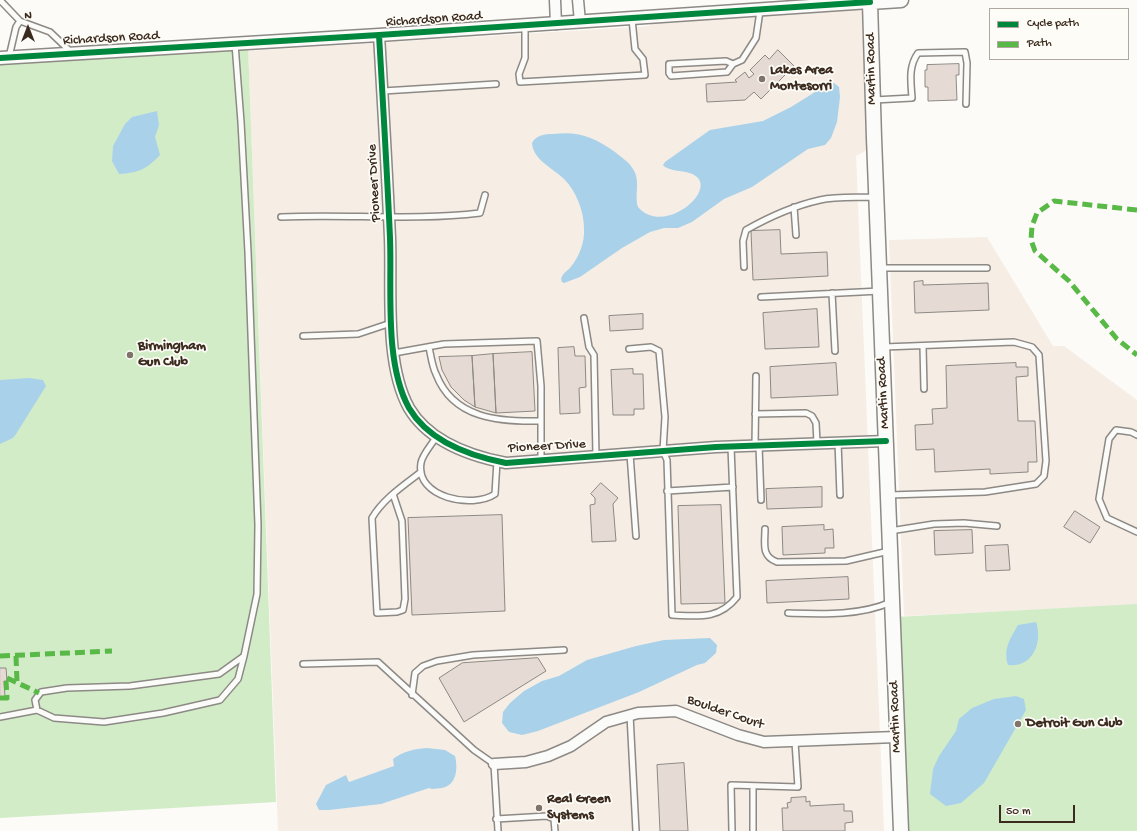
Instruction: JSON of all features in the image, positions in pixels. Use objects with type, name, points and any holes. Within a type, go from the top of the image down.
[{"type":"main road","name":"Richardson Road","points":[[870,2],[901,0]]},
{"type":"main road","name":"Martin Road","points":[[870,2],[896,737],[901,831]]},
{"type":"street","points":[[555,0],[556,24]]},
{"type":"street","points":[[578,0],[580,22]]},
{"type":"street","name":"Richardson Road","points":[[4,58],[556,24],[870,2]]},
{"type":"street","name":"Pioneer Drive","points":[[379,35],[383,91],[394,352],[398,377],[410,408],[436,436],[451,446],[480,458],[506,462],[731,447],[886,440]]},
{"type":"street","name":"Boulder Court","points":[[494,764],[526,762],[548,756],[571,746],[606,722],[638,713],[676,711],[738,735],[764,742],[896,737]]},
{"type":"lane","points":[[0,0],[20,21],[50,32],[73,54]]},
{"type":"lane","points":[[733,64],[726,61],[669,64],[669,73],[671,76],[727,72],[733,64],[742,60],[756,38],[760,10]]},
{"type":"lane","points":[[525,25],[525,58],[519,74],[520,82],[645,75],[643,59],[635,49],[632,19]]},
{"type":"lane","points":[[4,58],[16,27],[20,21]]},
{"type":"lane","points":[[0,717],[37,710],[54,718],[104,722],[163,713],[220,700],[238,679],[257,594],[258,525],[242,122],[235,44]]},
{"type":"lane","points":[[873,100],[912,98],[911,68],[912,61],[918,53],[965,52],[967,63],[966,104]]},
{"type":"lane","points":[[383,91],[496,84]]},
{"type":"lane","points":[[282,217],[343,215],[388,218],[480,213],[485,195]]},
{"type":"lane","points":[[744,267],[743,241],[746,230],[764,219],[794,207],[821,200],[876,197]]},
{"type":"lane","points":[[794,207],[796,235]]},
{"type":"lane","points":[[879,268],[987,268]]},
{"type":"lane","points":[[761,297],[880,291]]},
{"type":"lane","points":[[832,294],[835,351]]},
{"type":"lane","points":[[584,318],[590,347],[594,354],[596,456]]},
{"type":"lane","points":[[303,336],[358,334],[392,323]]},
{"type":"lane","points":[[394,352],[452,344],[537,341],[541,386],[541,460]]},
{"type":"lane","points":[[882,347],[1014,342],[1032,347],[1039,355],[1046,461],[1044,476],[1036,484],[985,492],[888,495]]},
{"type":"lane","points":[[923,346],[924,389]]},
{"type":"lane","points":[[429,347],[436,375],[448,395],[472,414],[510,422],[540,421]]},
{"type":"lane","points":[[629,349],[651,347],[659,351],[665,417],[663,451],[667,460],[672,615],[700,616],[718,614],[730,606],[736,597],[731,447]]},
{"type":"lane","points":[[756,376],[755,414],[761,500]]},
{"type":"lane","points":[[755,414],[806,413],[812,416],[816,422],[817,443]]},
{"type":"lane","points":[[1137,435],[1131,432],[1116,430],[1109,439],[1099,499],[1107,518],[1137,532]]},
{"type":"lane","points":[[436,436],[421,462],[421,472],[432,491],[446,498],[478,501],[495,494],[497,461]]},
{"type":"lane","points":[[838,442],[840,495]]},
{"type":"lane","points":[[630,454],[636,536]]},
{"type":"lane","points":[[393,494],[402,521],[405,599],[403,610],[397,612],[377,613],[372,518],[376,510],[393,494],[421,472]]},
{"type":"lane","points":[[667,491],[733,487]]},
{"type":"lane","points":[[889,531],[934,524],[964,523],[997,526]]},
{"type":"lane","points":[[764,529],[765,553],[769,559],[777,562],[846,561],[890,550]]},
{"type":"lane","points":[[788,613],[813,614],[865,610],[878,608],[891,601]]},
{"type":"lane","points":[[412,695],[415,673],[423,666],[437,661],[473,655],[564,650]]},
{"type":"lane","points":[[37,710],[35,700],[41,692],[67,688],[130,686],[219,674],[244,656]]},
{"type":"lane","points":[[303,664],[378,662],[412,695],[474,750],[494,764],[496,819],[498,831]]},
{"type":"lane","points":[[630,715],[636,831]]},
{"type":"lane","points":[[732,831],[731,785],[798,787],[795,742]]},
{"type":"lane","points":[[753,786],[753,831]]},
{"type":"lane","points":[[496,819],[547,816],[554,819],[555,831]]},
{"type":"shaded area","points":[[869,5],[873,147],[856,156],[884,831],[278,831],[248,51],[650,26],[650,19]]},
{"type":"shaded area","points":[[987,237],[1053,346],[1064,346],[1137,400],[1137,605],[904,616],[889,240]]},
{"type":"green space","name":"Birmingham Gun Club","points":[[248,46],[276,802],[0,818],[0,61]]},
{"type":"green space","name":"Detroit Gun Club","points":[[1137,604],[1137,831],[905,831],[895,617]]},
{"type":"water","points":[[834,83],[839,87],[840,97],[837,122],[831,138],[825,145],[808,149],[752,187],[724,199],[692,222],[678,228],[664,228],[650,232],[622,248],[580,277],[564,283],[562,282],[562,276],[570,268],[581,250],[584,234],[583,215],[576,195],[572,189],[560,175],[544,163],[536,154],[532,143],[536,138],[547,134],[579,134],[593,139],[615,152],[629,164],[637,178],[638,207],[648,215],[660,217],[684,209],[699,193],[701,184],[697,177],[690,173],[665,167],[663,165],[665,162],[710,130],[763,121],[791,107],[828,84]]},
{"type":"water","points":[[157,111],[159,125],[155,137],[160,155],[151,164],[142,169],[132,173],[119,174],[112,161],[113,146],[125,124],[132,117]]},
{"type":"water","points":[[29,378],[43,380],[46,386],[13,438],[0,444],[0,380]]},
{"type":"water","points":[[1036,622],[1038,638],[1034,652],[1030,658],[1024,662],[1017,665],[1008,665],[1006,654],[1008,644],[1018,625]]},
{"type":"water","points":[[710,638],[717,645],[716,653],[705,663],[697,665],[639,692],[538,731],[522,735],[509,732],[502,723],[503,712],[510,703],[524,691],[542,681],[559,676],[587,660],[636,646],[664,640]]},
{"type":"water","points":[[1016,696],[1024,699],[1026,710],[984,783],[961,803],[946,806],[930,794],[933,769],[939,756],[956,731],[959,719],[972,708],[994,699]]},
{"type":"water","points":[[427,748],[445,750],[455,756],[455,775],[451,783],[447,786],[435,789],[429,788],[381,804],[319,810],[316,804],[326,785],[346,775],[349,782],[394,766],[393,759],[401,754]]},
{"type":"building","points":[[778,50],[794,66],[761,99],[754,92],[745,100],[707,102],[706,84],[737,82],[735,80],[745,72],[749,78],[754,74],[750,70],[765,55],[769,59]]},
{"type":"building","points":[[959,64],[959,75],[956,75],[957,100],[928,101],[928,87],[925,87],[925,70],[927,70],[927,65]]},
{"type":"building","points":[[780,230],[781,254],[827,252],[828,276],[753,280],[751,231]]},
{"type":"building","points":[[923,281],[923,285],[988,283],[989,310],[915,313],[914,282]]},
{"type":"building","points":[[817,309],[819,347],[765,349],[763,313]]},
{"type":"building","points":[[643,314],[643,329],[610,331],[609,316]]},
{"type":"building","points":[[574,347],[575,356],[585,356],[586,387],[579,388],[580,413],[560,414],[558,348]]},
{"type":"building","points":[[532,352],[535,411],[496,413],[493,354]]},
{"type":"building","points":[[493,354],[496,413],[475,407],[472,356]]},
{"type":"building","points":[[472,356],[475,407],[464,400],[451,387],[442,370],[439,357]]},
{"type":"building","points":[[836,363],[838,395],[771,398],[770,367]]},
{"type":"building","points":[[1016,363],[1016,367],[1028,367],[1028,376],[1016,377],[1018,421],[1035,421],[1037,462],[1028,462],[1028,472],[990,474],[990,469],[935,472],[934,449],[916,450],[915,425],[933,424],[932,409],[947,408],[946,366]]},
{"type":"building","points":[[633,369],[633,374],[643,374],[644,409],[634,409],[634,415],[613,415],[611,370]]},
{"type":"building","points":[[601,483],[618,498],[613,504],[616,541],[592,542],[590,505],[595,504],[595,498],[591,494]]},
{"type":"building","points":[[822,487],[822,507],[767,509],[766,489]]},
{"type":"building","points":[[721,505],[725,603],[681,604],[678,506]]},
{"type":"building","points":[[1075,511],[1100,527],[1090,543],[1064,527]]},
{"type":"building","points":[[502,515],[505,611],[412,615],[408,518]]},
{"type":"building","points":[[824,525],[824,530],[833,529],[834,548],[825,548],[825,553],[783,555],[782,527]]},
{"type":"building","points":[[972,530],[973,553],[935,555],[934,531]]},
{"type":"building","points":[[1008,545],[1010,570],[986,571],[985,546]]},
{"type":"building","points":[[848,577],[849,599],[767,603],[766,581]]},
{"type":"building","points":[[538,658],[546,671],[464,722],[439,678],[462,663]]},
{"type":"building","points":[[0,668],[6,668],[7,681],[4,681],[5,697],[0,698]]},
{"type":"building","points":[[684,763],[688,831],[660,831],[657,765]]},
{"type":"building","points":[[806,797],[806,802],[810,801],[810,806],[844,804],[844,811],[852,811],[853,822],[845,823],[845,831],[783,831],[782,808],[788,808],[787,803],[791,802],[791,798]]},
{"type":"marked path","points":[[1137,210],[1054,201],[1037,213],[1032,226],[1031,240],[1035,251],[1069,281],[1117,339],[1137,355]]},
{"type":"marked path","points":[[0,656],[112,651]]},
{"type":"marked path","points":[[16,656],[17,682]]},
{"type":"marked path","points":[[7,678],[39,693]]},
{"type":"marked path","points":[[0,698],[7,698],[6,681]]},
{"type":"cycle path","points":[[0,58],[379,35],[870,2]]},
{"type":"cycle path","points":[[379,35],[390,238],[390,302],[393,348],[401,390],[409,408],[417,420],[428,430],[452,446],[478,456],[506,463],[716,447],[886,441]]},
{"type":"place","name":"Lakes Area Montesorri","points":[[762,79]]},
{"type":"place","name":"Birmingham Gun Club","points":[[130,355]]},
{"type":"place","name":"Detroit Gun Club","points":[[1018,724]]},
{"type":"place","name":"Real Green Systems","points":[[539,808]]}]
